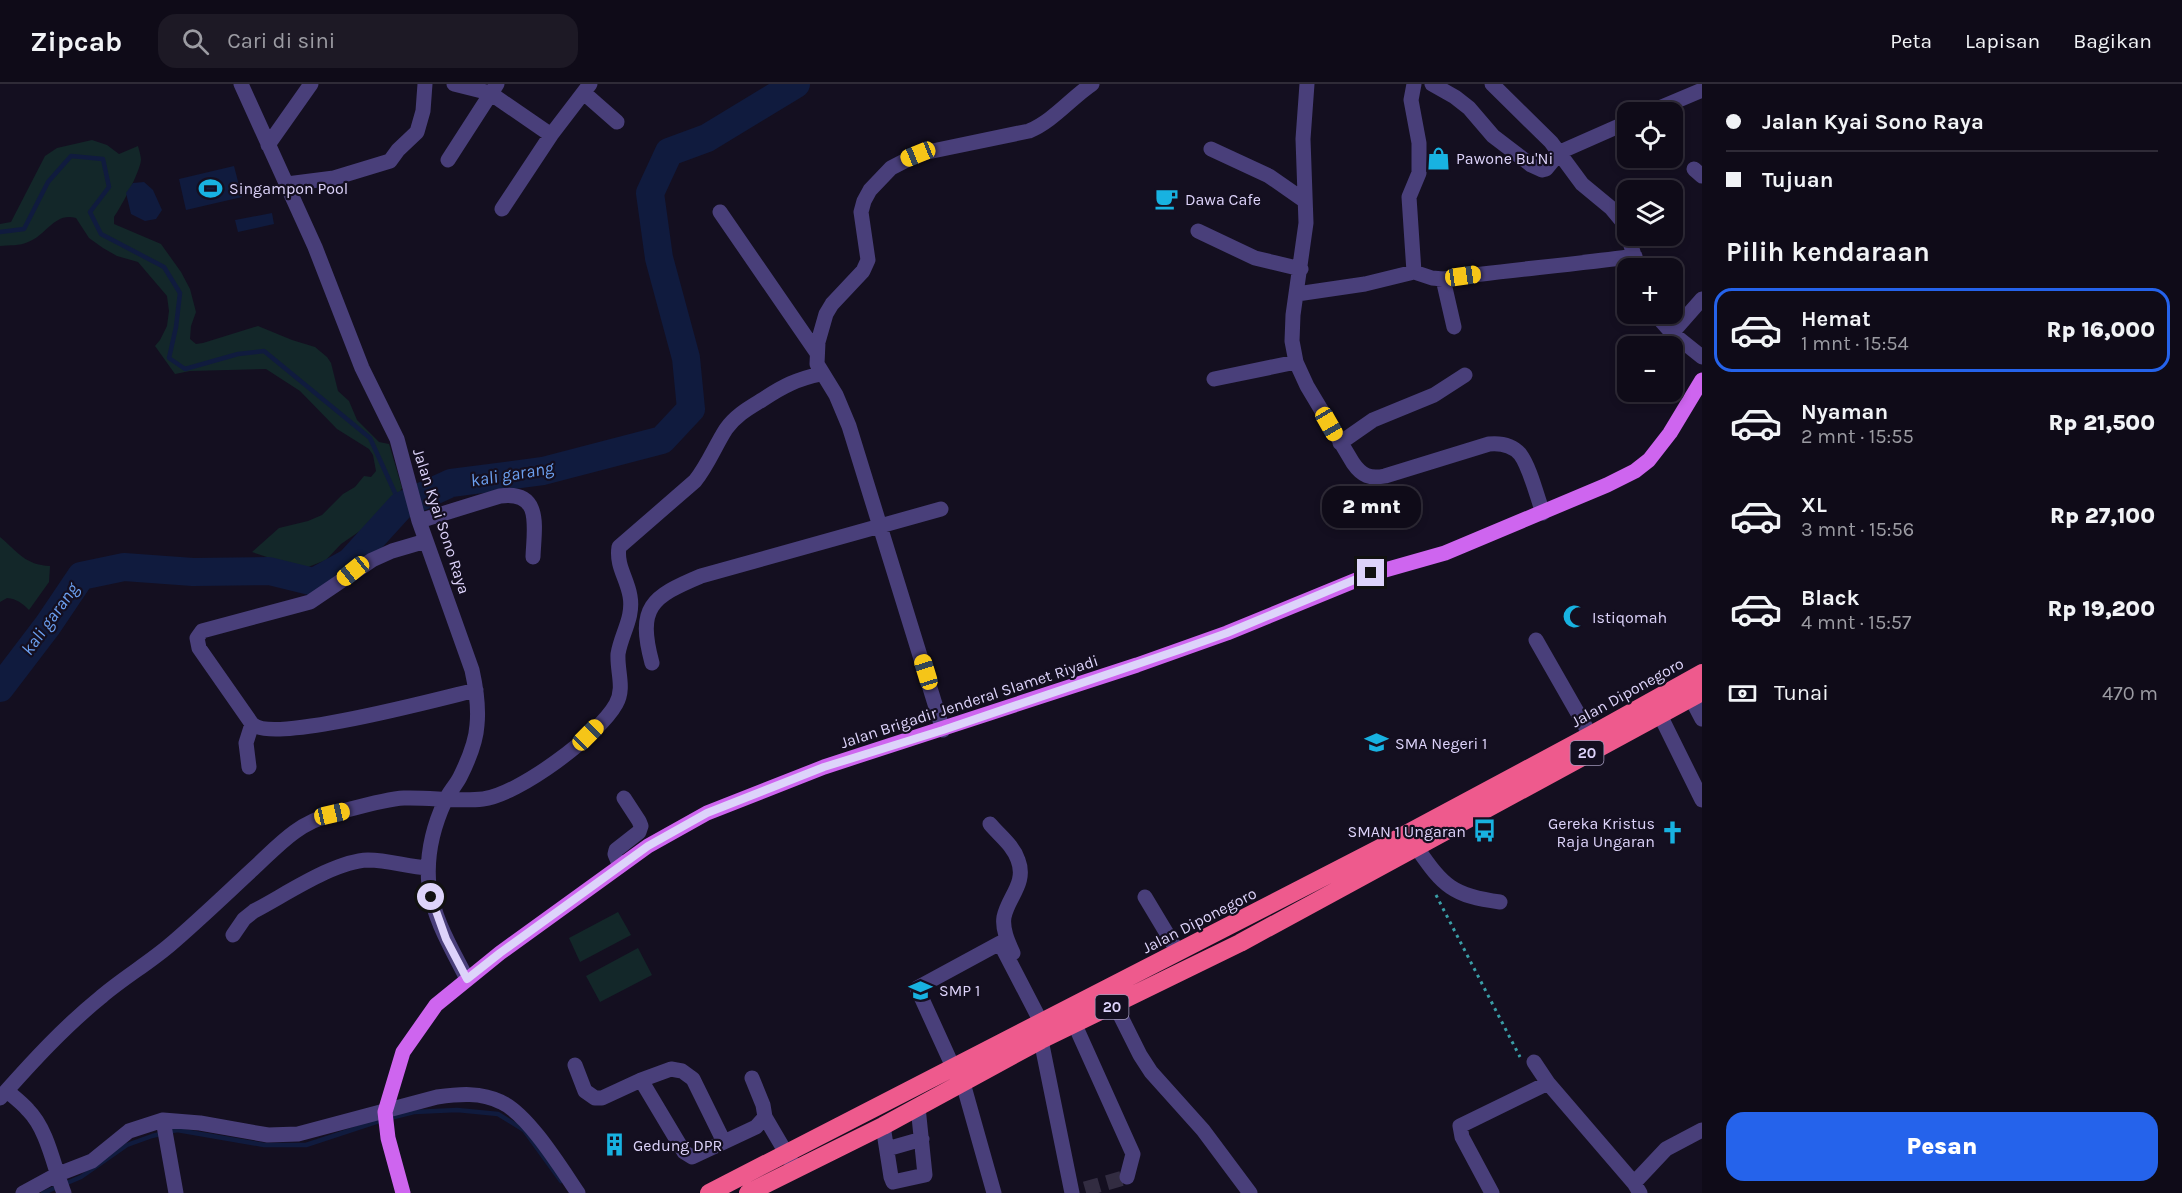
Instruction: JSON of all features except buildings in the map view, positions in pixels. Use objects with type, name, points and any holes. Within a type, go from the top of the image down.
[{"type":"highway","name":"Jalan Diponegoro","points":[[716,1192],[786,1153],[953,1067],[1041,1027],[1071,1016],[1115,1005],[1240,943],[1384,856],[1594,741],[1702,672]]},
{"type":"highway","name":"Jalan Diponegoro","points":[[1594,741],[1660,715],[1697,695]]},
{"type":"highway","name":"Jalan Diponegoro","points":[[1071,1016],[1178,952],[1384,856],[1417,848],[1470,809]]},
{"type":"highway","name":"Jalan Diponegoro","points":[[748,1193],[963,1083],[1041,1027]]},
{"type":"highway","points":[[953,1067],[963,1083]]},
{"type":"main road","name":"Jalan Brigadir Jenderal Slamet Riyadi","points":[[403,1193],[388,1138],[385,1113],[403,1052],[436,1005],[500,953],[648,846],[707,813],[824,767],[943,730],[1182,649],[1227,633],[1371,573],[1445,553],[1543,513],[1635,471],[1649,460],[1670,433],[1702,380]]},
{"type":"street","name":"Jalan Kyai Sono Raya","points":[[241,84],[315,247],[362,368],[390,423],[419,521],[464,646],[476,690],[477,726],[473,744],[459,778],[446,798],[433,834],[428,868],[431,897],[437,918],[467,979]]},
{"type":"street","points":[[268,145],[311,84]]},
{"type":"street","points":[[288,184],[334,178],[390,161],[417,132],[423,111],[425,84]]},
{"type":"street","points":[[454,84],[494,89],[551,135]]},
{"type":"street","points":[[943,730],[849,426],[836,395],[817,364],[820,332],[832,304],[864,271],[868,260],[861,212],[864,201],[879,178],[891,168],[918,154],[1029,131],[1044,125],[1066,103],[1092,84]]},
{"type":"street","points":[[1307,84],[1303,139],[1306,223],[1292,341],[1296,362],[1340,443],[1359,472],[1374,478],[1489,444],[1509,446],[1520,454],[1543,513]]},
{"type":"street","points":[[1414,84],[1411,100],[1419,143],[1419,173],[1409,197],[1414,272]]},
{"type":"street","points":[[1432,84],[1469,108],[1493,136],[1537,169],[1546,169],[1560,152],[1617,128]]},
{"type":"street","points":[[1492,84],[1560,152],[1582,184],[1617,215]]},
{"type":"street","points":[[502,209],[551,135],[587,88],[617,122]]},
{"type":"street","points":[[448,160],[494,89]]},
{"type":"street","points":[[1674,102],[1702,90]]},
{"type":"street","points":[[1211,149],[1269,176],[1305,201]]},
{"type":"street","points":[[720,212],[817,353]]},
{"type":"street","points":[[1198,231],[1255,258],[1301,269]]},
{"type":"street","points":[[1297,294],[1365,284],[1414,272],[1443,279],[1515,269],[1617,263]]},
{"type":"street","points":[[1443,279],[1454,327]]},
{"type":"street","points":[[1672,333],[1702,299]]},
{"type":"street","points":[[1664,324],[1702,357]]},
{"type":"street","points":[[1214,379],[1296,362]]},
{"type":"street","points":[[60,1183],[39,1125],[30,1111],[3,1094],[51,1041],[109,990],[170,946],[300,826],[332,814],[402,798],[483,799],[516,787],[547,767],[588,735],[607,717],[620,695],[618,656],[630,617],[631,606],[630,595],[620,568],[619,547],[695,481],[705,469],[720,439],[737,416],[775,390],[798,379],[822,374]]},
{"type":"street","points":[[1340,443],[1373,420],[1434,395],[1465,375]]},
{"type":"street","points":[[419,521],[513,494],[525,499],[532,507],[535,521],[533,557]]},
{"type":"street","points":[[652,663],[646,640],[648,612],[658,599],[668,592],[702,576],[941,509]]},
{"type":"street","points":[[426,541],[392,551],[372,560],[310,602],[202,631],[197,638],[199,648],[252,724],[256,728],[266,730],[316,725],[476,690]]},
{"type":"street","points":[[1536,640],[1594,741]]},
{"type":"street","points":[[1697,695],[1702,719]]},
{"type":"street","points":[[1660,715],[1702,800]]},
{"type":"street","points":[[249,767],[246,743],[252,724]]},
{"type":"street","points":[[620,866],[615,854],[616,850],[639,832],[640,826],[624,798]]},
{"type":"street","points":[[990,824],[1010,845],[1021,869],[1020,878],[1004,916],[1004,927],[1041,1027],[1077,1191]]},
{"type":"street","points":[[1417,848],[1437,876],[1453,889],[1482,900],[1500,902]]},
{"type":"street","points":[[233,935],[244,919],[254,911],[321,875],[351,862],[379,861],[428,868]]},
{"type":"street","points":[[1145,897],[1178,952]]},
{"type":"street","points":[[953,1067],[917,988],[1000,943],[1041,1027]]},
{"type":"street","points":[[1115,1005],[1151,1072],[1203,1130],[1250,1193]]},
{"type":"street","points":[[1071,1016],[1133,1154],[1127,1177]]},
{"type":"street","points":[[1534,1062],[1548,1083],[1637,1188],[1666,1149],[1702,1130]]},
{"type":"street","points":[[575,1065],[585,1091],[598,1099],[671,1069],[688,1074],[693,1079],[724,1142]]},
{"type":"street","points":[[752,1078],[763,1105],[765,1117],[796,1170]]},
{"type":"street","points":[[641,1080],[686,1155],[692,1157],[756,1127],[765,1117]]},
{"type":"street","points":[[963,1083],[994,1193]]},
{"type":"street","points":[[1492,1193],[1462,1137],[1460,1126],[1548,1083]]},
{"type":"street","points":[[23,1193],[60,1183],[129,1131],[164,1124],[200,1122],[268,1135],[286,1135],[385,1113],[437,1097],[460,1094],[476,1095],[510,1106],[525,1121],[578,1193]]},
{"type":"street","points":[[883,1125],[893,1182],[925,1175],[918,1107]]},
{"type":"street","points":[[164,1124],[176,1193]]},
{"type":"street","points":[[887,1149],[922,1139]]},
{"type":"path","points":[[1433,890],[1521,1060],[1534,1062]]},
{"type":"green space","points":[[92,140],[107,145],[119,154],[138,146],[140,165],[114,217],[114,224],[161,244],[181,272],[190,289],[196,312],[191,326],[190,339],[196,344],[203,343],[258,326],[315,347],[331,363],[338,391],[349,401],[357,420],[379,442],[389,444],[402,488],[389,511],[341,544],[326,560],[303,569],[252,552],[279,528],[322,515],[343,494],[355,487],[364,476],[371,477],[376,471],[373,455],[369,449],[337,429],[300,391],[266,369],[190,371],[175,374],[155,346],[167,326],[169,311],[167,296],[138,262],[117,256],[103,248],[89,238],[76,218],[62,218],[25,243],[0,246],[0,224],[11,222],[45,156],[57,148]]},
{"type":"green space","points":[[0,537],[28,560],[50,566],[49,582],[29,610],[14,599],[7,598],[0,602]]},
{"type":"green space","points":[[618,912],[631,935],[580,962],[569,938]]},
{"type":"green space","points":[[638,948],[652,975],[600,1002],[586,976]]},
{"type":"water","name":"Singampon Pool","points":[[234,166],[242,197],[186,210],[179,179]]},
{"type":"water","points":[[144,182],[153,190],[162,210],[156,219],[145,221],[131,214],[126,193],[133,183]]},
{"type":"water","name":"Singampon Pool","points":[[272,213],[274,224],[238,232],[235,220]]},
{"type":"waterway","name":"kali garang","points":[[0,688],[48,625],[81,576],[124,567],[193,572],[269,571],[314,582],[350,562],[401,506],[451,483],[543,471],[662,440],[691,409],[686,358],[659,258],[650,193],[669,152],[707,138],[796,84]]},
{"type":"waterway","points":[[0,232],[24,229],[48,182],[71,156],[103,159],[109,187],[90,212],[101,234],[164,267],[180,293],[169,358],[185,369],[238,354],[264,351],[370,438],[401,506]]},
{"type":"waterway","points":[[43,1193],[81,1177],[127,1145],[177,1130],[264,1145],[306,1145],[414,1112],[457,1110],[498,1114],[524,1130],[561,1181]]},
{"type":"tunnel","points":[[1085,1189],[1127,1177]]},
{"type":"place","name":"Pawone Bu'Ni","points":[[1438,158]]},
{"type":"place","name":"Singampon Pool","points":[[211,188]]},
{"type":"place","name":"Dawa Cafe","points":[[1167,199]]},
{"type":"place","name":"Istiqomah","points":[[1574,617]]},
{"type":"place","name":"SMA Negeri 1","points":[[1377,743]]},
{"type":"place","name":"SMAN 1 Ungaran","points":[[1484,831]]},
{"type":"place","name":"Gereka Kristus Raja Ungaran","points":[[1673,832]]},
{"type":"place","name":"SMP 1","points":[[921,990]]},
{"type":"place","name":"Gedung DPR","points":[[615,1145]]},
{"type":"route","points":[[431,897],[446,939],[467,979],[648,846],[707,813],[824,767],[943,730],[1227,633],[1371,573]]}]
